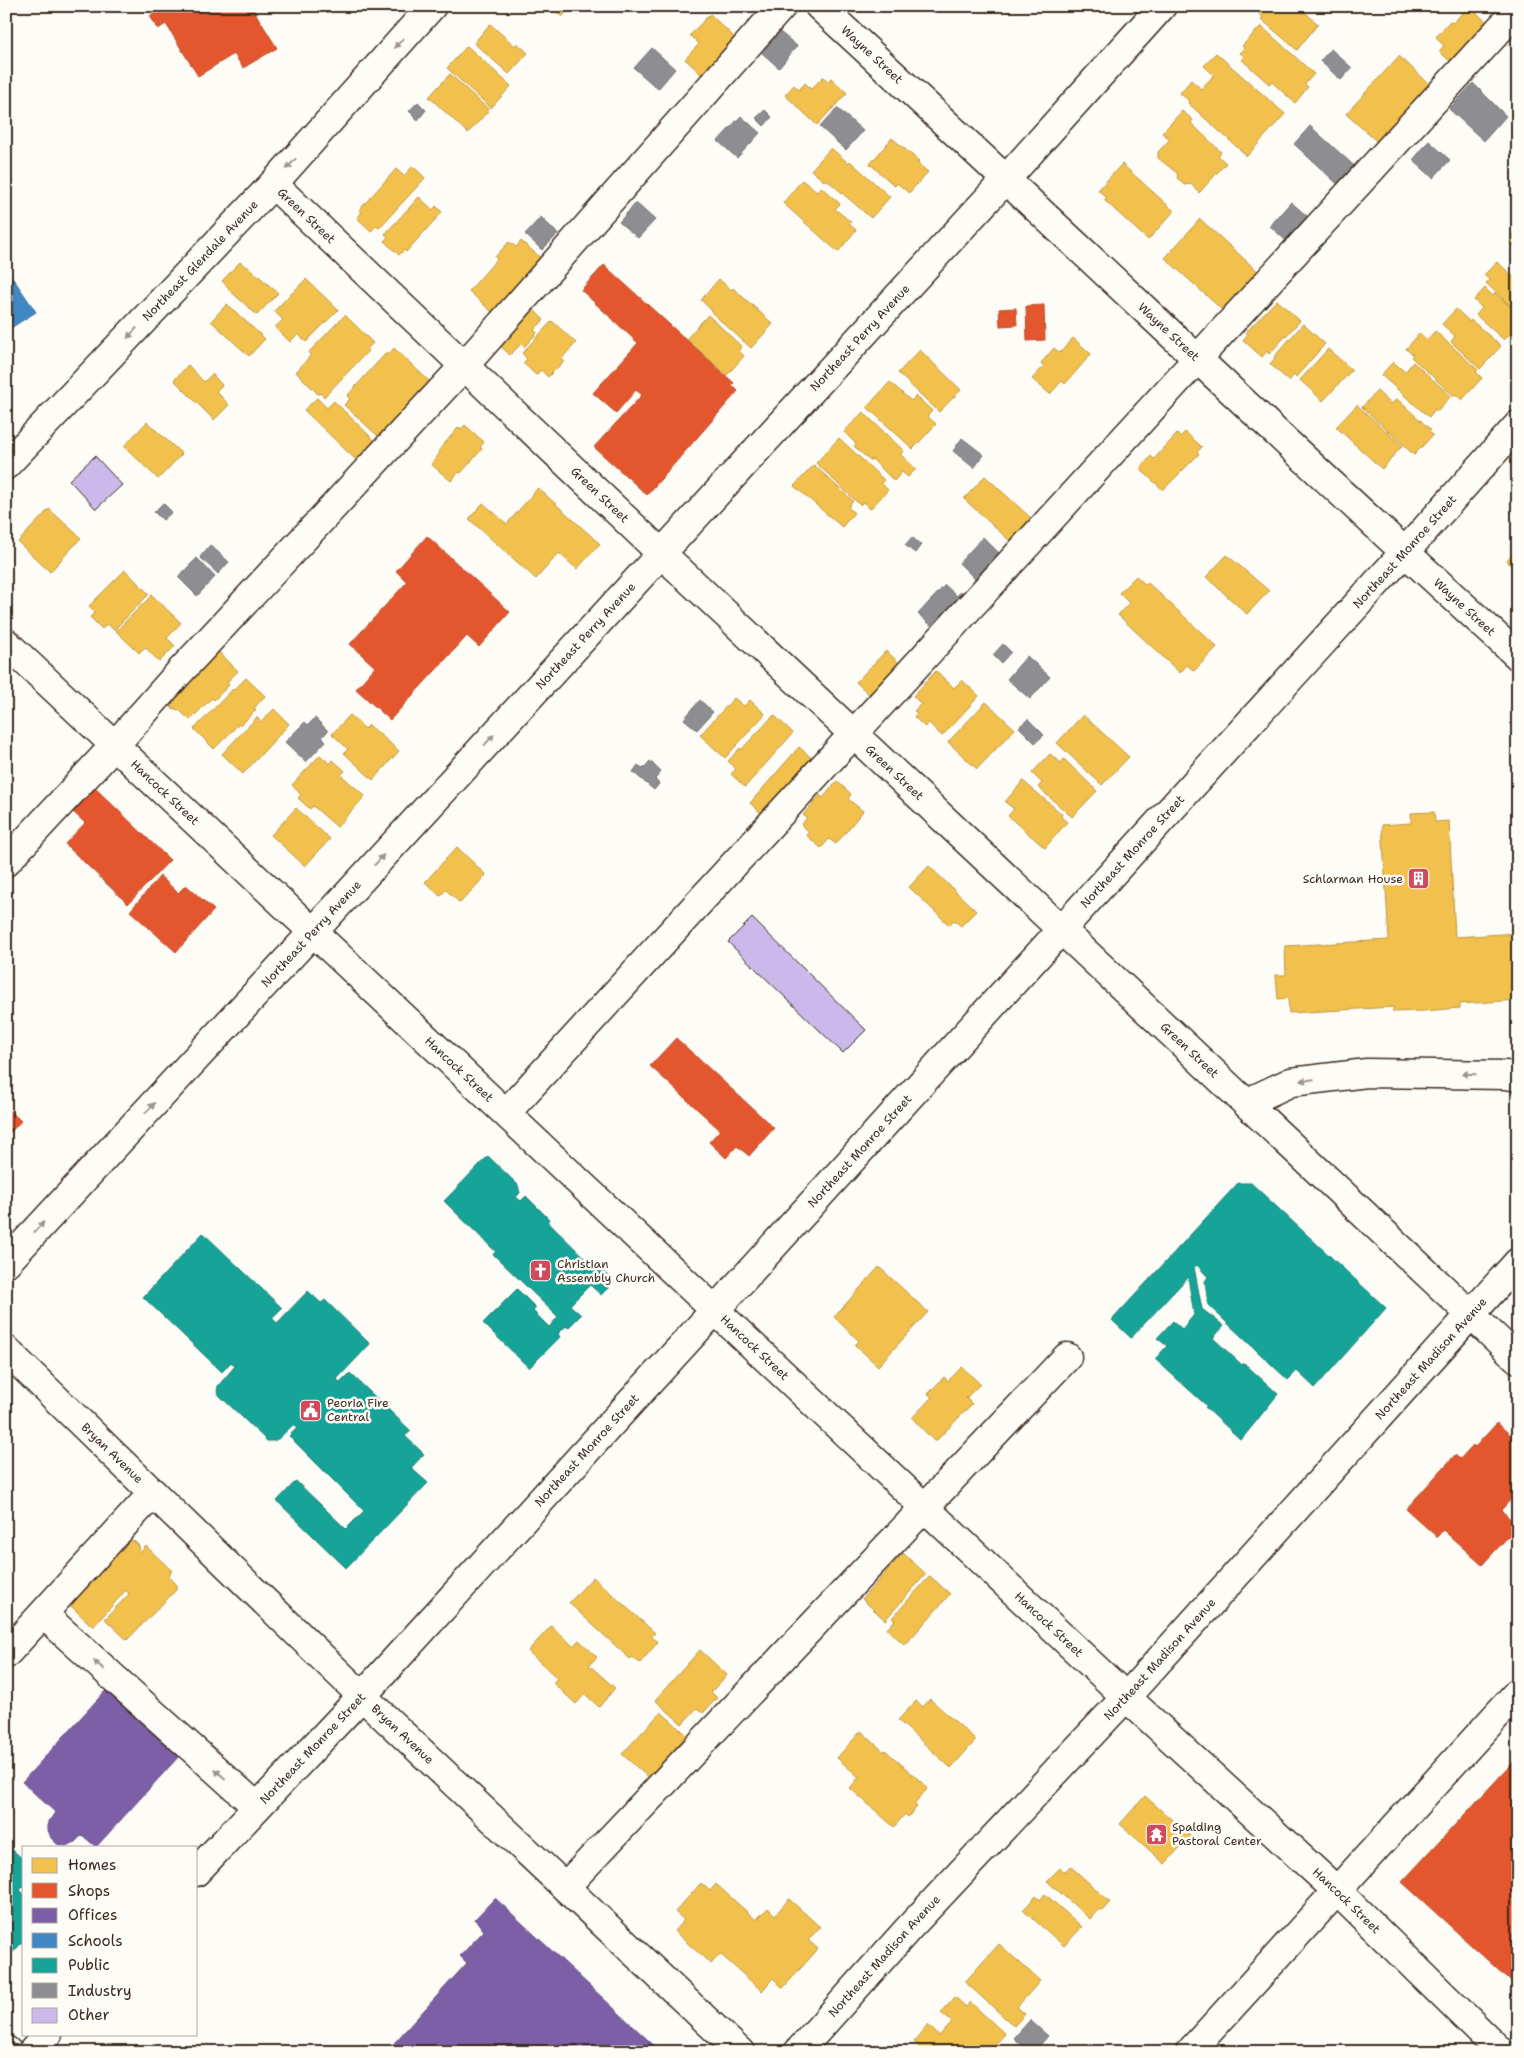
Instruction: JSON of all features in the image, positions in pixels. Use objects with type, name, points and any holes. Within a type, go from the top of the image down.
[{"type":"street","name":"Northeast Glendale Avenue","points":[[7,463],[273,184],[432,6]]},
{"type":"street","points":[[6,862],[464,366],[782,6]]},
{"type":"street","name":"Wayne Street","points":[[819,6],[1007,178],[1404,552],[1518,656]]},
{"type":"street","name":"Northeast Perry Avenue","points":[[6,1263],[1007,178],[1162,6]]},
{"type":"street","points":[[506,1113],[1518,9]]},
{"type":"street","name":"Green Street","points":[[273,184],[661,553],[1518,1359]]},
{"type":"street","name":"Northeast Monroe Street","points":[[198,1870],[256,1806],[362,1696],[716,1310],[1518,425]]},
{"type":"street","name":"Hancock Street","points":[[6,643],[1126,1697],[1337,1891],[1500,2052]]},
{"type":"street","points":[[1246,1104],[1291,1082],[1367,1073],[1506,1075],[1518,1077]]},
{"type":"street","name":"Northeast Madison Avenue","points":[[798,2052],[909,1928],[1126,1697],[1518,1262]]},
{"type":"street","name":"Bryan Avenue","points":[[6,1350],[362,1696],[740,2052]]},
{"type":"street","points":[[565,1887],[1067,1357]]},
{"type":"street","points":[[6,1654],[153,1493]]},
{"type":"street","points":[[42,1614],[256,1806]]},
{"type":"street","points":[[1190,2052],[1518,1692]]},
{"type":"street","points":[[32,2052],[46,2036]]},
{"type":"building: Homes","points":[[550,6],[572,6],[562,17]]},
{"type":"building: Homes","points":[[1259,6],[1298,6],[1318,24],[1297,50],[1261,19],[1263,17],[1256,11]]},
{"type":"building: Homes","points":[[1469,6],[1489,24],[1453,64],[1439,51],[1444,46],[1436,37],[1450,21],[1453,23]]},
{"type":"building: Homes","points":[[710,14],[735,38],[701,74],[685,59],[699,44],[690,35]]},
{"type":"building: Homes","points":[[490,24],[515,46],[517,43],[528,53],[509,74],[474,43]]},
{"type":"building: Homes","points":[[1261,26],[1314,74],[1305,84],[1308,87],[1295,103],[1272,82],[1269,84],[1241,59],[1244,56],[1240,53],[1244,48],[1242,46]]},
{"type":"building: Homes","points":[[467,46],[511,86],[491,108],[447,68]]},
{"type":"building: Homes","points":[[1216,53],[1285,114],[1247,156],[1188,103],[1189,101],[1180,93],[1191,80],[1201,89],[1214,75],[1204,66]]},
{"type":"building: Homes","points":[[1399,56],[1436,90],[1384,148],[1346,114]]},
{"type":"building: Homes","points":[[450,74],[489,110],[468,133],[429,97]]},
{"type":"building: Homes","points":[[823,77],[828,81],[831,78],[847,93],[817,125],[785,95],[794,85],[799,90],[805,83],[811,89]]},
{"type":"building: Homes","points":[[1182,111],[1193,120],[1191,123],[1221,152],[1218,156],[1226,163],[1199,193],[1191,184],[1184,185],[1178,179],[1177,173],[1158,158],[1158,152],[1170,139],[1162,133]]},
{"type":"building: Homes","points":[[892,138],[919,161],[917,163],[928,172],[909,193],[897,183],[895,186],[870,164]]},
{"type":"building: Homes","points":[[831,148],[848,163],[850,161],[890,197],[871,218],[826,179],[824,181],[811,170]]},
{"type":"building: Homes","points":[[1122,164],[1174,211],[1148,240],[1104,200],[1107,198],[1098,190]]},
{"type":"building: Homes","points":[[413,166],[425,178],[379,228],[376,226],[371,231],[357,218],[362,212],[359,210],[396,169],[404,176]]},
{"type":"building: Homes","points":[[802,180],[817,192],[821,187],[840,204],[835,209],[851,222],[849,224],[856,230],[838,252],[783,203]]},
{"type":"building: Homes","points":[[419,197],[433,210],[436,206],[442,212],[406,252],[404,250],[399,255],[384,241],[388,237],[385,234]]},
{"type":"building: Homes","points":[[1200,219],[1264,277],[1229,316],[1165,258]]},
{"type":"building: Homes","points":[[1518,228],[1518,250],[1510,243],[1514,237],[1512,235]]},
{"type":"building: Homes","points":[[521,241],[541,258],[535,265],[537,266],[494,314],[469,291],[509,242],[516,247]]},
{"type":"building: Homes","points":[[240,262],[278,293],[257,315],[228,289],[222,281]]},
{"type":"building: Homes","points":[[1497,262],[1515,278],[1512,280],[1518,285],[1518,313],[1486,283],[1489,280],[1484,275]]},
{"type":"building: Homes","points":[[306,279],[338,310],[306,342],[298,334],[290,342],[275,327],[283,320],[274,311]]},
{"type":"building: Homes","points":[[719,279],[731,290],[733,288],[773,324],[751,348],[711,312],[701,300]]},
{"type":"building: Homes","points":[[1485,288],[1493,296],[1495,293],[1518,314],[1518,325],[1504,340],[1476,315],[1482,308],[1474,300]]},
{"type":"building: Homes","points":[[1277,300],[1300,321],[1269,354],[1267,351],[1262,357],[1243,340],[1248,334],[1246,332]]},
{"type":"building: Homes","points":[[227,304],[265,339],[249,356],[211,321]]},
{"type":"building: Homes","points":[[530,306],[544,320],[534,330],[537,333],[524,347],[521,344],[510,355],[496,342]]},
{"type":"building: Homes","points":[[1456,309],[1501,346],[1480,369],[1451,342],[1455,336],[1442,324]]},
{"type":"building: Homes","points":[[345,315],[373,343],[367,349],[369,350],[324,397],[320,393],[318,394],[296,372],[311,355],[308,353]]},
{"type":"building: Homes","points":[[708,315],[742,347],[739,351],[744,356],[727,375],[686,339]]},
{"type":"building: Homes","points":[[552,321],[576,343],[561,359],[564,361],[548,377],[541,370],[536,375],[523,363],[527,359],[522,353]]},
{"type":"building: Homes","points":[[1303,324],[1325,344],[1296,377],[1294,375],[1289,381],[1270,364]]},
{"type":"building: Homes","points":[[1435,331],[1478,370],[1476,372],[1482,378],[1462,400],[1455,394],[1454,396],[1411,357],[1413,355],[1406,349],[1420,333],[1427,340]]},
{"type":"building: Homes","points":[[1073,338],[1091,354],[1065,384],[1062,381],[1050,394],[1032,379],[1044,366],[1041,363],[1054,348],[1060,353]]},
{"type":"building: Homes","points":[[394,348],[430,382],[425,387],[427,389],[387,433],[383,430],[378,436],[344,405],[350,399],[347,396],[387,352],[389,354]]},
{"type":"building: Homes","points":[[1328,349],[1352,370],[1323,401],[1300,380]]},
{"type":"building: Homes","points":[[920,350],[961,390],[939,412],[898,373]]},
{"type":"building: Homes","points":[[1393,362],[1405,372],[1413,362],[1451,396],[1437,411],[1435,409],[1429,417],[1381,375]]},
{"type":"building: Homes","points":[[188,365],[204,382],[212,374],[222,385],[216,391],[229,405],[214,420],[174,380]]},
{"type":"building: Homes","points":[[890,382],[911,401],[916,396],[932,411],[927,416],[936,424],[913,449],[867,407]]},
{"type":"building: Homes","points":[[1377,391],[1391,404],[1397,399],[1431,430],[1429,432],[1433,435],[1414,455],[1362,407]]},
{"type":"building: Homes","points":[[317,398],[327,408],[334,401],[375,441],[370,446],[374,449],[361,463],[304,410]]},
{"type":"building: Homes","points":[[1357,405],[1402,446],[1382,469],[1336,427]]},
{"type":"building: Homes","points":[[863,412],[904,451],[900,454],[916,469],[908,477],[902,472],[894,481],[872,459],[870,461],[854,446],[856,444],[844,432]]},
{"type":"building: Homes","points":[[147,422],[182,454],[158,479],[124,446]]},
{"type":"building: Homes","points":[[465,425],[484,442],[480,447],[482,449],[461,473],[459,472],[451,481],[431,464],[440,453],[438,451],[459,427],[461,429]]},
{"type":"building: Homes","points":[[1185,432],[1202,447],[1197,452],[1199,454],[1163,490],[1140,469],[1151,456],[1154,459],[1177,434],[1180,437]]},
{"type":"building: Homes","points":[[839,438],[884,480],[881,483],[888,490],[870,509],[863,502],[860,505],[816,463]]},
{"type":"building: Homes","points":[[814,465],[853,501],[848,507],[854,513],[842,527],[794,486]]},
{"type":"building: Homes","points":[[985,476],[1032,519],[1011,542],[964,499]]},
{"type":"building: Homes","points":[[538,488],[600,544],[577,569],[559,553],[536,579],[469,519],[483,503],[507,524]]},
{"type":"building: Homes","points":[[49,509],[81,538],[50,572],[18,542]]},
{"type":"building: Homes","points":[[1518,548],[1518,571],[1506,561]]},
{"type":"building: Homes","points":[[1227,555],[1269,591],[1247,614],[1206,577]]},
{"type":"building: Homes","points":[[125,570],[149,594],[114,630],[107,624],[102,629],[90,617],[95,612],[89,606]]},
{"type":"building: Homes","points":[[1136,576],[1146,585],[1148,583],[1217,647],[1194,671],[1187,665],[1180,673],[1118,615],[1129,603],[1119,593]]},
{"type":"building: Homes","points":[[152,595],[181,623],[167,638],[175,646],[159,662],[145,647],[139,653],[116,631]]},
{"type":"building: Homes","points":[[218,651],[238,671],[227,682],[229,685],[214,700],[212,698],[190,720],[179,710],[172,708],[170,703]]},
{"type":"building: Homes","points":[[886,651],[907,670],[877,702],[856,682]]},
{"type":"building: Homes","points":[[936,671],[954,688],[962,680],[979,696],[942,736],[929,723],[925,727],[914,717],[917,713],[914,711],[921,704],[913,696]]},
{"type":"building: Homes","points":[[246,678],[265,696],[254,708],[256,710],[214,749],[194,729]]},
{"type":"building: Homes","points":[[734,698],[744,706],[750,700],[765,714],[725,758],[700,735]]},
{"type":"building: Homes","points":[[986,702],[1015,729],[977,769],[948,742]]},
{"type":"building: Homes","points":[[274,709],[289,724],[243,774],[222,754],[257,717],[261,722]]},
{"type":"building: Homes","points":[[350,715],[365,729],[369,725],[399,751],[373,780],[344,753],[348,749],[332,734]]},
{"type":"building: Homes","points":[[774,715],[793,733],[745,787],[731,774],[736,769],[728,761]]},
{"type":"building: Homes","points":[[1083,715],[1129,757],[1102,785],[1057,743]]},
{"type":"building: Homes","points":[[799,747],[815,761],[765,817],[750,803]]},
{"type":"building: Homes","points":[[1050,754],[1061,763],[1064,759],[1097,791],[1072,817],[1038,787],[1042,783],[1032,773]]},
{"type":"building: Homes","points":[[320,755],[330,764],[333,760],[345,771],[341,775],[365,796],[337,827],[313,806],[310,809],[298,798],[301,795],[292,785]]},
{"type":"building: Homes","points":[[837,781],[851,794],[848,799],[863,811],[836,844],[829,839],[821,848],[806,835],[809,832],[801,825],[807,818],[803,815],[820,795],[823,798]]},
{"type":"building: Homes","points":[[1023,781],[1062,814],[1061,817],[1067,822],[1045,848],[1008,816],[1014,809],[1005,802]]},
{"type":"building: Homes","points":[[296,808],[330,839],[305,866],[271,835]]},
{"type":"building: Homes","name":"Schlarman House","points":[[1434,812],[1435,822],[1449,821],[1455,937],[1518,933],[1518,1000],[1460,1004],[1460,1008],[1423,1011],[1393,1012],[1393,1007],[1289,1013],[1288,998],[1278,999],[1276,975],[1286,975],[1285,946],[1389,940],[1382,825],[1411,823],[1411,813]]},
{"type":"building: Homes","points":[[457,847],[486,875],[460,903],[446,890],[440,896],[425,882]]},
{"type":"building: Homes","points":[[929,866],[976,911],[961,926],[954,920],[949,925],[909,887]]},
{"type":"building: Homes","points":[[879,1267],[928,1312],[878,1366],[855,1345],[859,1341],[834,1317]]},
{"type":"building: Homes","points":[[962,1367],[980,1384],[966,1398],[972,1404],[935,1442],[912,1418],[932,1397],[928,1394],[944,1377],[948,1381]]},
{"type":"building: Homes","points":[[125,1541],[134,1541],[139,1546],[140,1553],[146,1546],[172,1571],[168,1576],[176,1585],[176,1590],[127,1640],[105,1619],[129,1594],[126,1590],[93,1627],[70,1605],[95,1577],[96,1571],[100,1566],[107,1566],[112,1554],[117,1554]]},
{"type":"building: Homes","points":[[903,1553],[926,1574],[885,1620],[862,1599]]},
{"type":"building: Homes","points":[[930,1576],[950,1594],[905,1645],[887,1629],[895,1620],[892,1618]]},
{"type":"building: Homes","points":[[593,1577],[655,1633],[651,1636],[658,1642],[640,1663],[632,1657],[630,1659],[569,1603]]},
{"type":"building: Homes","points":[[551,1626],[573,1646],[579,1640],[597,1657],[589,1665],[615,1688],[599,1707],[585,1694],[576,1704],[553,1683],[557,1678],[528,1651]]},
{"type":"building: Homes","points":[[700,1650],[727,1675],[711,1692],[717,1698],[703,1713],[697,1708],[682,1724],[655,1700]]},
{"type":"building: Homes","points":[[930,1699],[976,1740],[951,1768],[898,1720],[916,1701],[923,1707]]},
{"type":"building: Homes","points":[[661,1712],[687,1735],[649,1778],[622,1754]]},
{"type":"building: Homes","points":[[861,1731],[928,1788],[914,1804],[917,1807],[908,1817],[905,1814],[894,1827],[850,1788],[859,1777],[837,1758]]},
{"type":"building: Homes","points":[[1145,1796],[1190,1836],[1165,1864],[1120,1824]]},
{"type":"building: Homes","points":[[1070,1866],[1110,1902],[1102,1911],[1099,1909],[1090,1919],[1047,1881],[1060,1868],[1065,1872]]},
{"type":"building: Homes","points":[[701,1883],[710,1891],[716,1884],[756,1920],[768,1908],[775,1915],[789,1899],[820,1927],[808,1940],[818,1949],[783,1988],[773,1978],[762,1991],[720,1954],[711,1964],[674,1931],[684,1920],[675,1912]]},
{"type":"building: Homes","points":[[1045,1894],[1082,1927],[1064,1946],[1023,1910],[1036,1896],[1040,1900]]},
{"type":"building: Homes","points":[[999,1944],[1040,1981],[1017,2007],[1025,2014],[1014,2026],[965,1982]]},
{"type":"building: Homes","points":[[955,1997],[966,2007],[970,2002],[1005,2034],[992,2048],[996,2052],[924,2052],[914,2042],[928,2025],[939,2036],[952,2022],[941,2013]]},
{"type":"building: Shops","points":[[154,6],[251,6],[277,48],[243,68],[234,54],[198,76],[166,24],[158,29],[150,16],[157,11]]},
{"type":"building: Shops","points":[[604,265],[734,383],[732,385],[738,391],[647,495],[594,447],[642,395],[636,390],[616,413],[593,393],[638,343],[581,290]]},
{"type":"building: Shops","points":[[1044,305],[1045,340],[1027,341],[1026,306]]},
{"type":"building: Shops","points":[[1016,308],[1017,325],[1000,326],[999,309]]},
{"type":"building: Shops","points":[[427,536],[510,612],[479,647],[467,636],[390,720],[356,689],[375,667],[350,644],[407,582],[396,571]]},
{"type":"building: Shops","points":[[93,786],[170,860],[128,904],[65,844],[85,823],[71,810]]},
{"type":"building: Shops","points":[[160,876],[178,893],[186,885],[214,910],[176,952],[130,911]]},
{"type":"building: Shops","points":[[676,1038],[774,1128],[749,1156],[737,1146],[726,1158],[709,1142],[720,1130],[650,1066]]},
{"type":"building: Shops","points":[[6,1107],[21,1121],[6,1137]]},
{"type":"building: Shops","points":[[1497,1423],[1518,1442],[1518,1492],[1501,1510],[1518,1526],[1482,1565],[1443,1530],[1437,1537],[1406,1509],[1455,1455],[1460,1459],[1473,1445],[1475,1447]]},
{"type":"building: Shops","points":[[1518,1757],[1518,1988],[1402,1882]]},
{"type":"building: Offices","points":[[108,1688],[181,1754],[97,1846],[82,1835],[75,1842],[66,1846],[57,1844],[51,1838],[48,1830],[48,1821],[56,1813],[22,1782]]},
{"type":"building: Offices","points":[[495,1898],[661,2052],[386,2052],[467,1963],[460,1956],[484,1931],[475,1919]]},
{"type":"building: Schools","points":[[6,268],[36,312],[6,331]]},
{"type":"building: Public","points":[[488,1156],[518,1185],[520,1193],[516,1197],[521,1201],[526,1196],[550,1220],[548,1222],[599,1272],[601,1269],[614,1282],[601,1295],[590,1285],[570,1305],[581,1315],[568,1328],[566,1326],[558,1334],[560,1337],[529,1368],[483,1323],[517,1289],[536,1308],[533,1311],[549,1327],[558,1317],[493,1254],[496,1252],[444,1201]]},
{"type":"building: Public","points":[[1238,1183],[1251,1183],[1386,1308],[1315,1388],[1297,1371],[1288,1380],[1208,1305],[1205,1281],[1208,1277],[1197,1265],[1194,1267],[1202,1309],[1224,1326],[1213,1338],[1242,1365],[1244,1363],[1278,1394],[1241,1440],[1155,1359],[1167,1346],[1157,1338],[1173,1321],[1182,1329],[1194,1315],[1188,1277],[1131,1338],[1112,1320]]},
{"type":"building: Public","name":"Peoria Fire Central","points":[[203,1233],[282,1308],[272,1318],[277,1323],[308,1291],[321,1303],[325,1300],[370,1344],[337,1379],[340,1383],[350,1373],[411,1431],[405,1436],[424,1454],[411,1468],[428,1483],[346,1568],[277,1501],[296,1481],[346,1529],[364,1511],[289,1436],[297,1428],[294,1424],[278,1439],[267,1441],[220,1396],[217,1392],[218,1386],[235,1366],[231,1362],[222,1372],[143,1297]]},
{"type":"building: Public","points":[[6,1844],[22,1858],[22,1888],[20,1890],[22,1892],[22,1942],[10,1956],[6,1952]]},
{"type":"building: Industry","points":[[780,32],[797,46],[779,68],[762,53]]},
{"type":"building: Industry","points":[[652,48],[675,69],[658,89],[634,68]]},
{"type":"building: Industry","points":[[1331,49],[1352,68],[1341,80],[1320,61]]},
{"type":"building: Industry","points":[[1473,83],[1506,116],[1484,141],[1449,109]]},
{"type":"building: Industry","points":[[418,102],[426,110],[418,120],[409,111]]},
{"type":"building: Industry","points":[[837,108],[863,131],[846,150],[820,127]]},
{"type":"building: Industry","points":[[765,110],[772,117],[764,126],[756,118]]},
{"type":"building: Industry","points":[[741,116],[760,133],[737,158],[718,141]]},
{"type":"building: Industry","points":[[1310,126],[1361,172],[1344,190],[1294,144]]},
{"type":"building: Industry","points":[[1429,141],[1450,160],[1433,178],[1413,160]]},
{"type":"building: Industry","points":[[1291,202],[1316,224],[1294,248],[1270,226]]},
{"type":"building: Industry","points":[[636,203],[655,220],[638,238],[619,222]]},
{"type":"building: Industry","points":[[541,217],[558,234],[542,250],[525,234]]},
{"type":"building: Industry","points":[[962,438],[984,455],[974,468],[953,451]]},
{"type":"building: Industry","points":[[163,503],[172,512],[163,520],[154,512]]},
{"type":"building: Industry","points":[[912,537],[921,545],[915,553],[905,545]]},
{"type":"building: Industry","points":[[983,537],[1000,554],[976,580],[959,563]]},
{"type":"building: Industry","points":[[210,545],[229,562],[218,574],[200,557]]},
{"type":"building: Industry","points":[[197,558],[215,577],[197,596],[178,577]]},
{"type":"building: Industry","points":[[945,585],[957,596],[961,591],[970,599],[940,633],[918,614]]},
{"type":"building: Industry","points":[[1003,644],[1011,652],[1001,663],[993,655]]},
{"type":"building: Industry","points":[[1027,656],[1050,677],[1030,699],[1007,679]]},
{"type":"building: Industry","points":[[700,700],[713,712],[697,730],[684,719]]},
{"type":"building: Industry","points":[[315,718],[328,731],[322,737],[326,741],[306,762],[285,742],[305,722],[308,725]]},
{"type":"building: Industry","points":[[1028,719],[1044,735],[1035,743],[1019,727]]},
{"type":"building: Industry","points":[[650,761],[661,772],[655,779],[659,784],[654,790],[633,772],[638,765],[643,769]]},
{"type":"building: Industry","points":[[1030,2020],[1048,2036],[1034,2052],[1029,2052],[1014,2038]]},
{"type":"building: Other","points":[[95,456],[122,485],[96,509],[69,480]]},
{"type":"building: Other","points":[[752,918],[866,1030],[843,1053],[728,942]]},
{"type":"place","name":"Schlarman House","points":[[1419,879]]},
{"type":"place","name":"Christian Assembly Church","points":[[541,1271]]},
{"type":"place","name":"Peoria Fire Central","points":[[311,1410]]},
{"type":"place","name":"Spalding Pastoral Center","points":[[1156,1834]]}]
